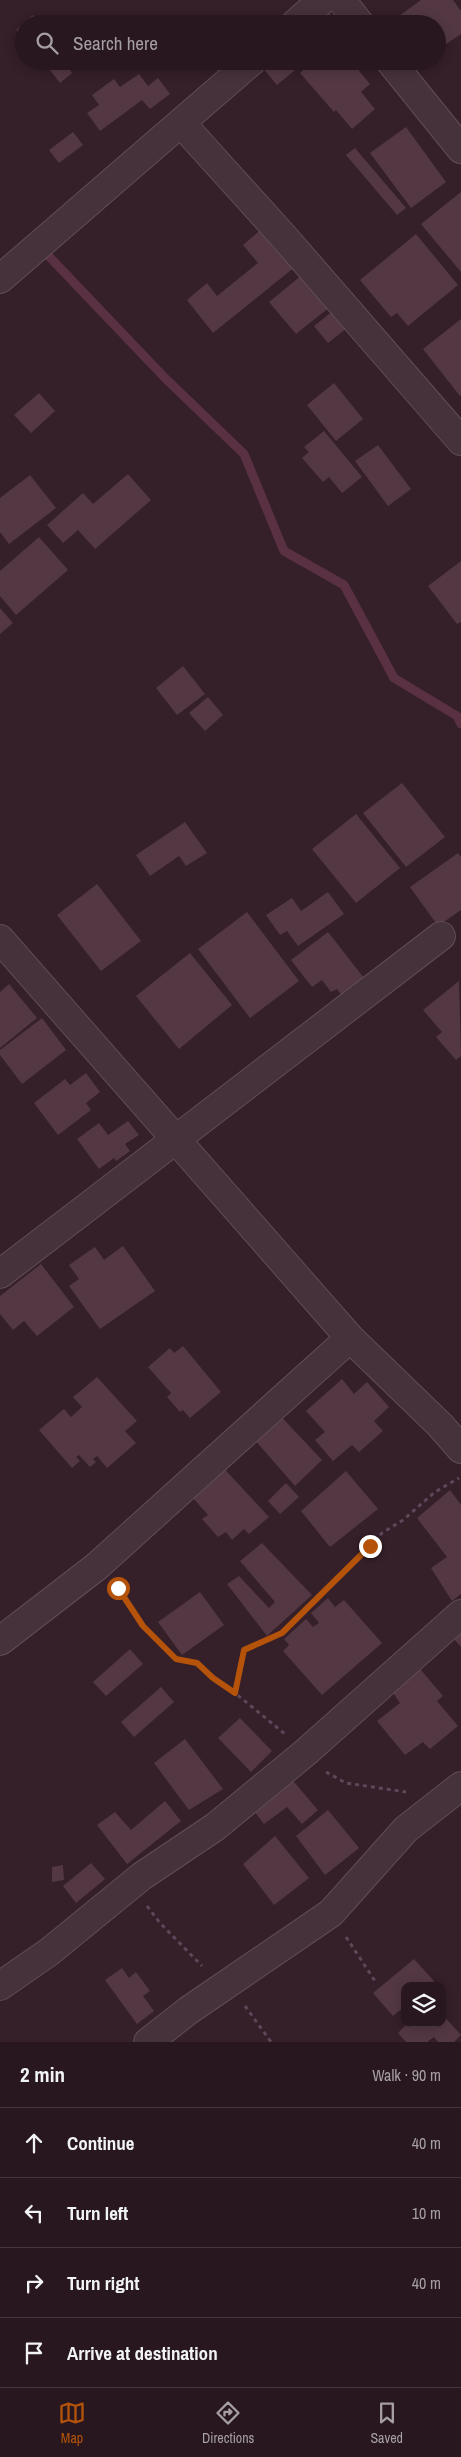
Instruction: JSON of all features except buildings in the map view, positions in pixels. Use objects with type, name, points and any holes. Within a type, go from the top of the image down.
[{"type":"street","points":[[307,15],[325,1],[346,15]]},
{"type":"street","points":[[0,279],[242,70]]},
{"type":"street","points":[[397,70],[461,149]]},
{"type":"street","points":[[181,123],[284,236],[461,441]]},
{"type":"street","points":[[0,1274],[441,936]]},
{"type":"street","points":[[5,955],[176,1138],[350,1338],[440,1425],[461,1449]]},
{"type":"street","points":[[0,1642],[96,1568],[350,1338]]},
{"type":"street","points":[[0,1986],[49,1952],[142,1876],[215,1827],[306,1752],[461,1614]]},
{"type":"street","points":[[148,2042],[331,1913],[406,1829],[461,1786]]},
{"type":"path","points":[[235,1693],[244,1650],[282,1633],[382,1534],[403,1520],[435,1492],[461,1477]]},
{"type":"path","points":[[96,1568],[118,1588],[143,1626],[176,1659],[197,1663],[306,1752],[328,1775],[341,1782],[396,1790],[437,1804]]},
{"type":"path","points":[[132,1886],[160,1923],[197,1962],[248,2009],[272,2042]]},
{"type":"path","points":[[331,1913],[375,1981]]},
{"type":"waterway","points":[[41,248],[165,378],[244,454],[284,551],[344,585],[394,678],[457,716],[461,724]]},
{"type":"route","points":[[118,1588],[143,1626],[176,1659],[197,1663],[213,1678],[235,1693],[244,1650],[282,1633],[370,1546]]}]
